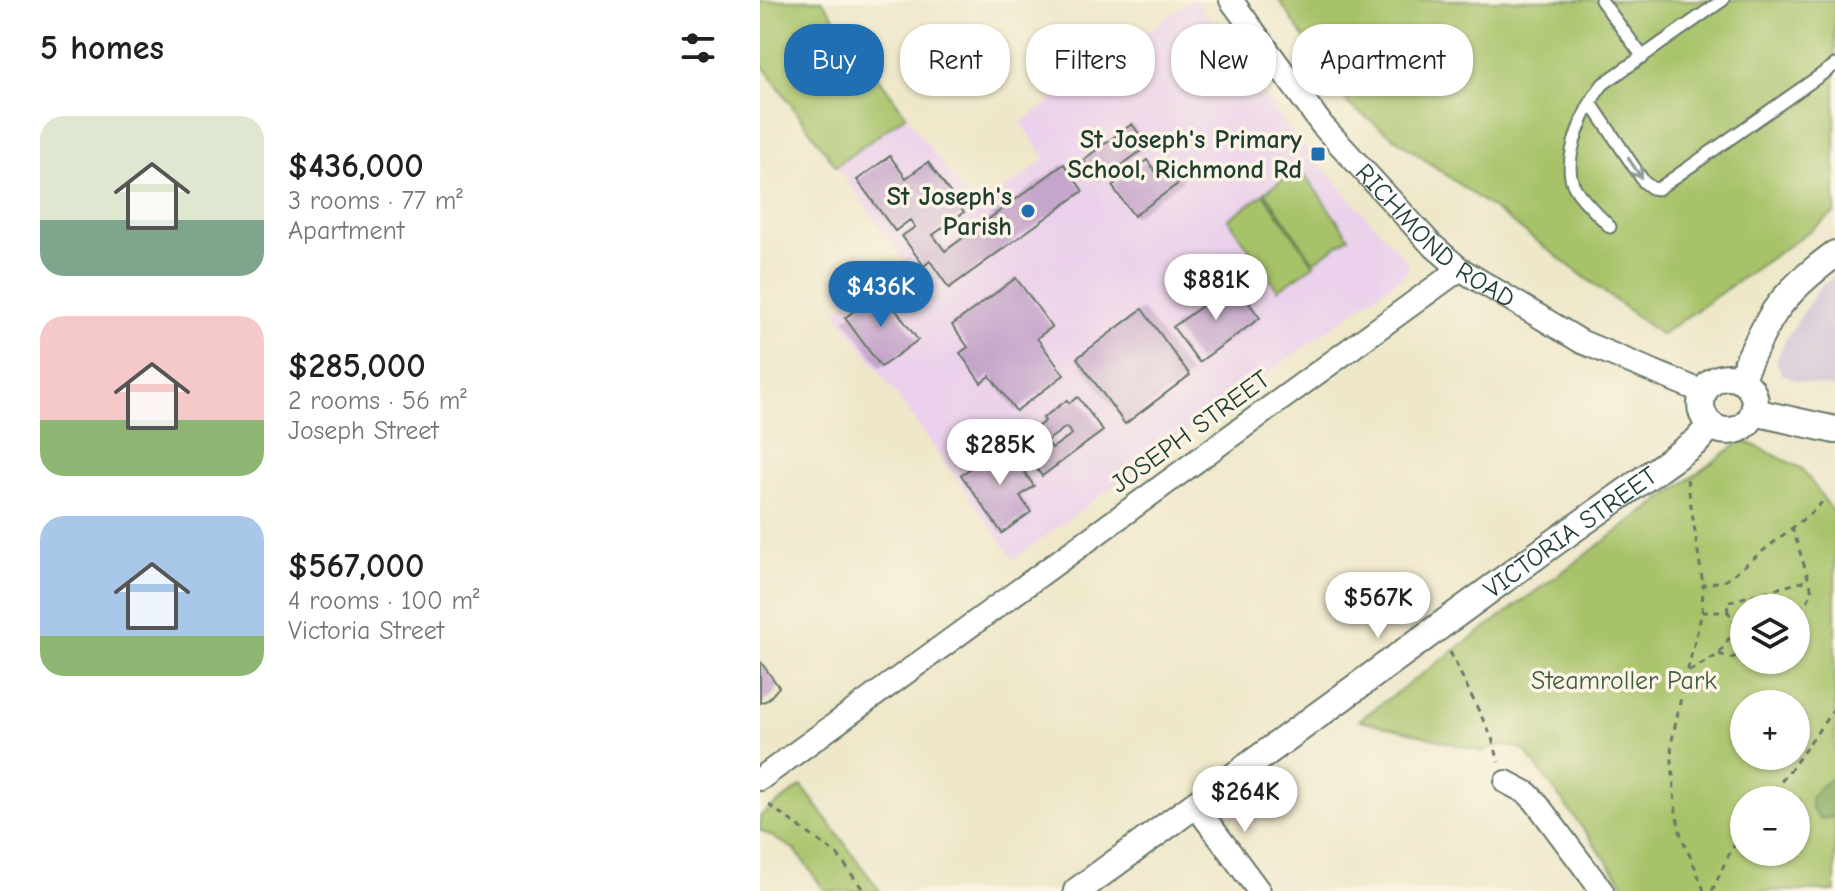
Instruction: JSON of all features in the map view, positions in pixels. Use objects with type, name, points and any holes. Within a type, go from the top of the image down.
[{"type":"street","name":"RICHMOND ROAD","points":[[1231,0],[1322,125],[1396,208],[1460,269],[1582,342],[1703,392]]},
{"type":"street","points":[[1740,379],[1776,309],[1792,290],[1835,254]]},
{"type":"street","name":"JOSEPH STREET","points":[[760,779],[1460,269]]},
{"type":"street","points":[[1723,377],[1740,379],[1755,396],[1754,412],[1750,420],[1736,430],[1719,430],[1705,419],[1701,410],[1703,392],[1708,385],[1723,377]]},
{"type":"street","points":[[1754,412],[1835,430]]},
{"type":"street","name":"VICTORIA STREET","points":[[1077,891],[1697,441],[1711,425]]},
{"type":"street","points":[[1506,782],[1535,801],[1602,891]]},
{"type":"street","points":[[1195,805],[1259,891]]},
{"type":"lane","points":[[1601,0],[1643,57]]},
{"type":"lane","points":[[1610,227],[1576,189],[1570,172],[1574,144],[1591,103],[1603,84],[1723,0]]},
{"type":"lane","points":[[1591,103],[1644,182],[1658,189],[1835,65]]},
{"type":"path","points":[[1687,479],[1703,585],[1702,612],[1671,745],[1671,774],[1681,836],[1704,891]]},
{"type":"path","points":[[1703,585],[1726,580],[1823,501]]},
{"type":"path","points":[[1792,527],[1809,580],[1810,596]]},
{"type":"path","points":[[1730,614],[1727,602],[1809,580]]},
{"type":"path","points":[[1702,612],[1728,612]]},
{"type":"path","points":[[1688,672],[1719,654],[1730,637]]},
{"type":"path","points":[[1450,652],[1492,738],[1506,782]]},
{"type":"path","points":[[1719,654],[1730,658]]},
{"type":"path","points":[[1778,786],[1835,707]]},
{"type":"path","points":[[769,805],[837,854],[864,891]]},
{"type":"path","points":[[1712,891],[1730,852]]},
{"type":"shaded area","points":[[1191,0],[1196,0],[1213,24],[1171,24],[1171,96],[1266,96],[1296,138],[1408,262],[1406,273],[1014,559],[836,311],[904,260],[836,166],[906,115],[976,211],[1046,159],[1021,123],[1058,96],[1155,96],[1155,26]]},
{"type":"shaded area","points":[[1835,276],[1835,388],[1798,381],[1781,373],[1776,361],[1783,344],[1820,286]]},
{"type":"green space","points":[[760,0],[822,0],[840,24],[784,24],[784,95],[760,62]]},
{"type":"green space","points":[[1279,0],[1835,0],[1835,213],[1661,335],[1349,105],[1343,96],[1473,96],[1473,24],[1295,24]]},
{"type":"green space","points":[[884,85],[906,115],[836,166],[785,96],[884,96]]},
{"type":"green space","points":[[1300,168],[1349,237],[1314,262],[1265,192]]},
{"type":"green space","points":[[1264,194],[1314,265],[1278,290],[1228,219]]},
{"type":"green space","name":"Steamroller Park","points":[[1743,440],[1801,468],[1835,514],[1835,891],[1629,891],[1526,752],[1504,746],[1483,752],[1359,720]]},
{"type":"green space","points":[[1835,776],[1835,817],[1821,819],[1811,806],[1811,800],[1817,789]]},
{"type":"green space","points":[[802,786],[880,891],[825,891],[795,850],[760,830],[760,816]]},
{"type":"building","points":[[1132,124],[1148,146],[1099,181],[1083,160]]},
{"type":"building","points":[[890,156],[906,178],[928,162],[964,212],[933,235],[945,251],[1064,164],[1083,191],[949,288],[930,261],[924,266],[902,236],[915,227],[910,220],[895,231],[857,180]]},
{"type":"building","points":[[1147,160],[1156,172],[1170,162],[1183,180],[1134,216],[1112,186]]},
{"type":"building","points":[[1016,278],[1052,327],[1037,338],[1064,375],[1016,411],[990,376],[981,383],[960,353],[968,347],[952,325]]},
{"type":"building","points":[[1234,283],[1260,318],[1199,362],[1173,327]]},
{"type":"building","points":[[881,290],[918,340],[881,367],[845,318]]},
{"type":"building","points":[[1142,309],[1190,375],[1125,424],[1077,358]]},
{"type":"building","points":[[1078,397],[1103,431],[1042,476],[1017,442],[1067,400],[1069,403]],"holes":[[[1066,427],[1072,434],[1052,448],[1047,441]]]},
{"type":"building","points":[[1005,444],[1034,486],[1020,496],[1031,512],[1002,533],[961,475]]},
{"type":"building","points":[[760,661],[779,687],[768,700],[760,703]]},
{"type":"place","name":"St Joseph's Primary School, Richmond Rd","points":[[1318,154]]},
{"type":"place","name":"St Joseph's Parish","points":[[1028,211]]}]
